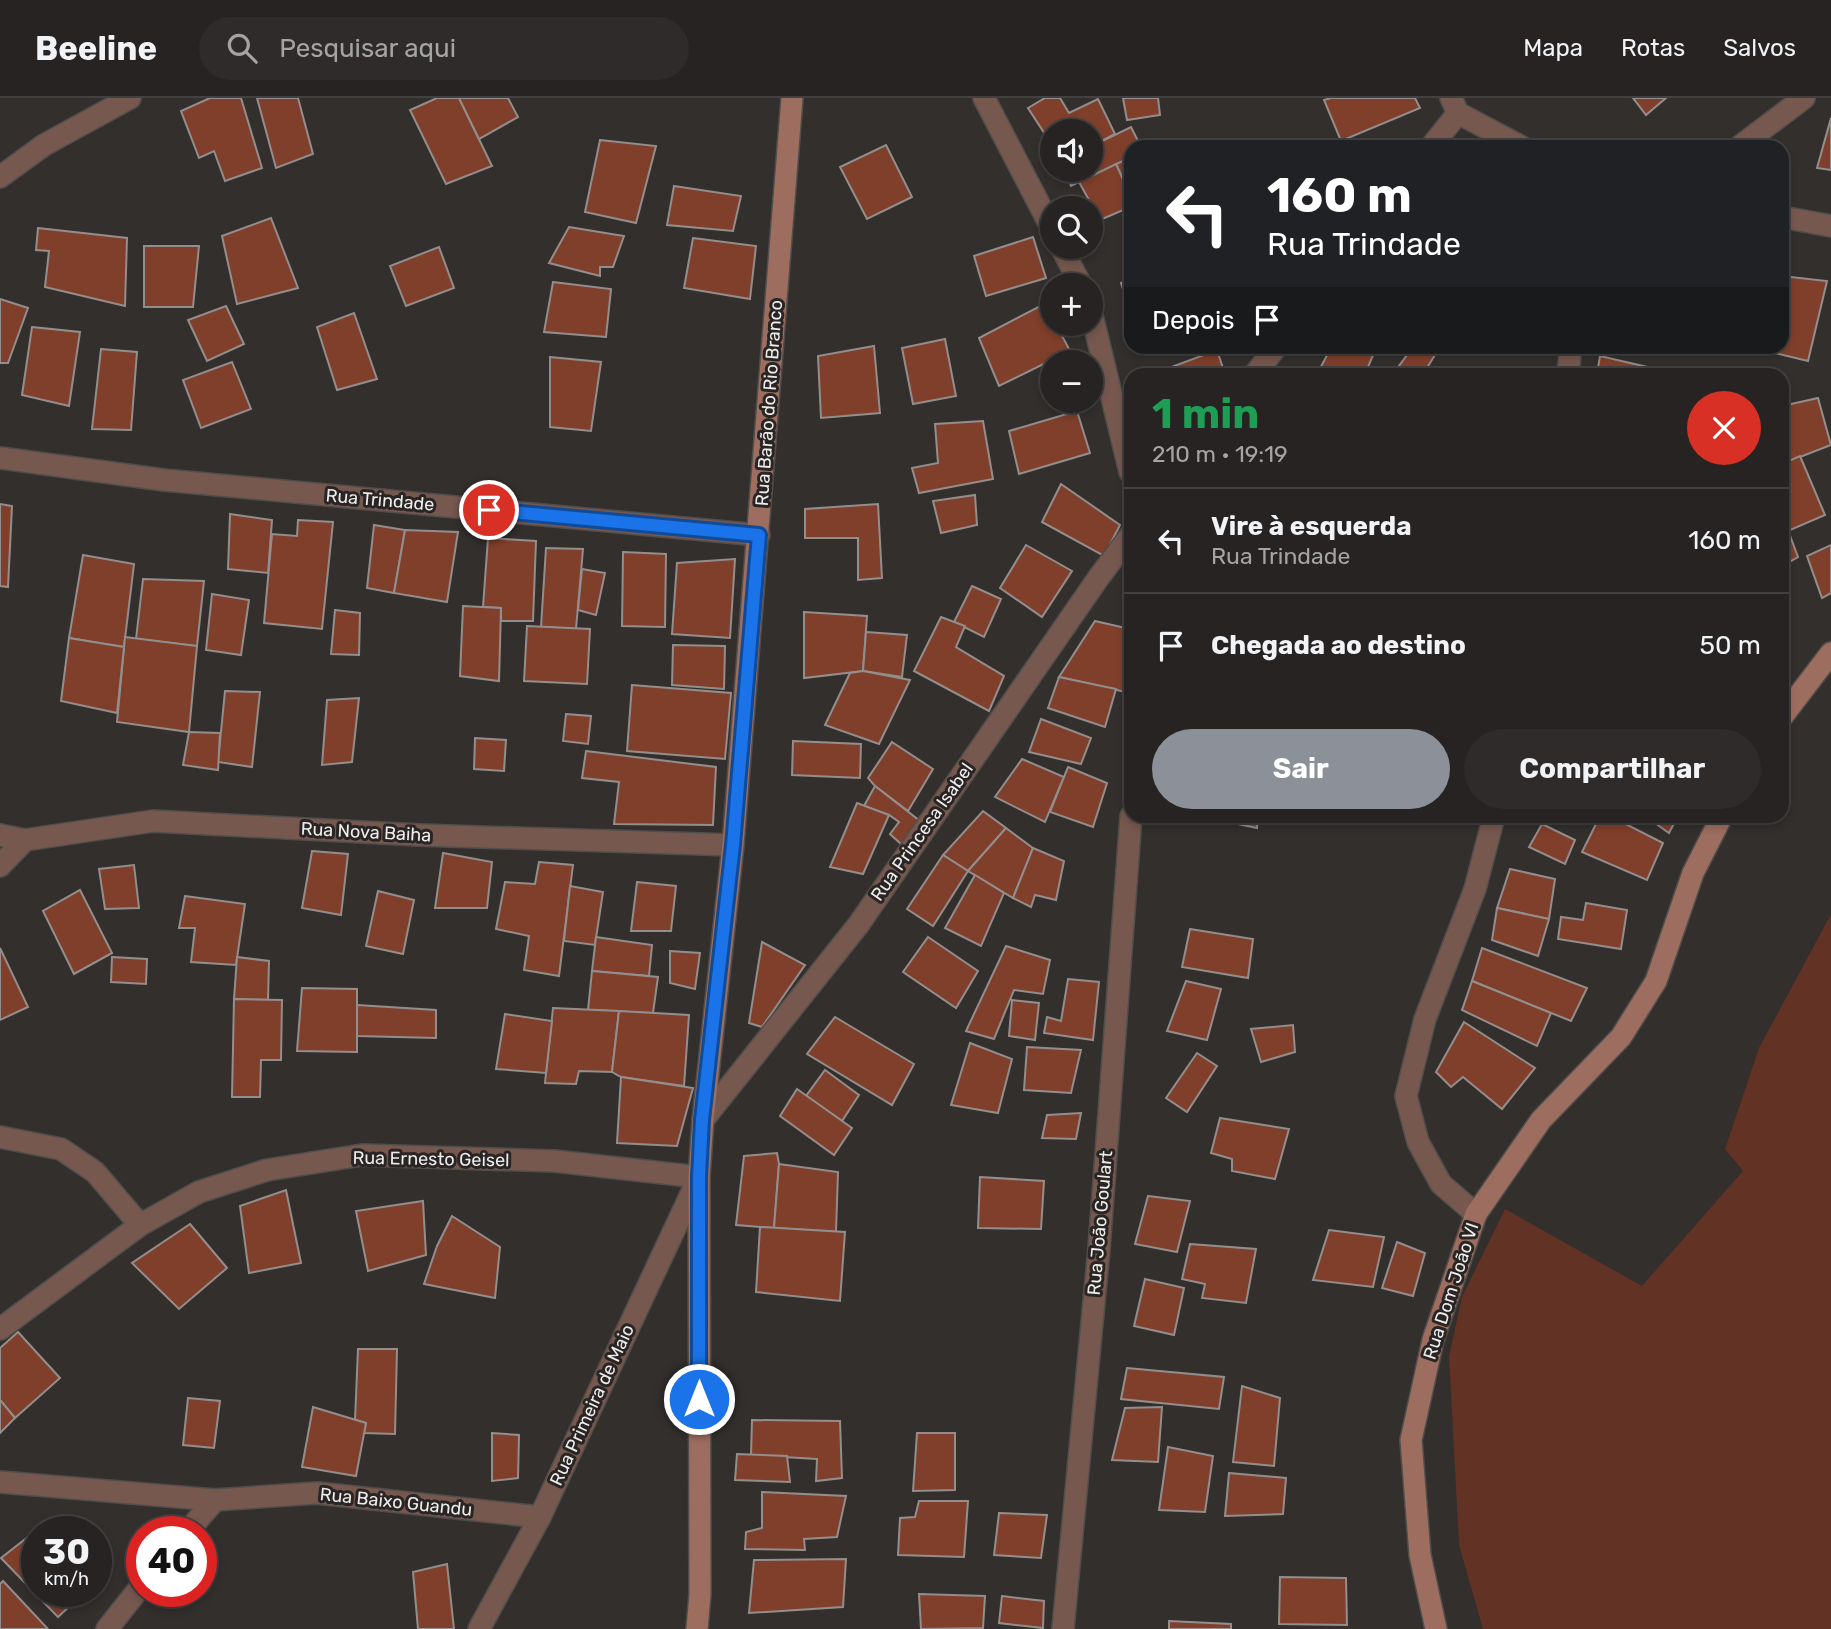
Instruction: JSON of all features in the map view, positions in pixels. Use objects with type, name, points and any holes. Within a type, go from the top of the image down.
[{"type":"street","points":[[0,177],[44,145],[130,98]]},
{"type":"street","name":"Rua Barão do Rio Branco","points":[[697,1629],[700,1594],[699,1177],[702,1120],[733,845],[792,98]]},
{"type":"street","points":[[984,98],[1040,206]]},
{"type":"street","points":[[1748,140],[1804,98]]},
{"type":"street","points":[[1436,140],[1455,105],[1511,140]]},
{"type":"street","points":[[1789,218],[1831,226]]},
{"type":"street","points":[[1097,336],[1124,447]]},
{"type":"street","points":[[1260,368],[1271,354]]},
{"type":"street","name":"Rua Trindade","points":[[1,458],[164,480],[759,535]]},
{"type":"street","name":"Rua Princesa Isabel","points":[[702,1120],[859,924],[1098,577],[1124,544]]},
{"type":"street","points":[[1789,708],[1831,653]]},
{"type":"street","name":"Rua Nova Baiha","points":[[0,835],[25,840],[153,821],[419,835],[733,845]]},
{"type":"street","name":"Rua João Goulart","points":[[1062,1629],[1099,1249],[1130,823]]},
{"type":"street","points":[[1476,1214],[1441,1184],[1418,1142],[1406,1096],[1425,1020],[1475,889],[1492,823]]},
{"type":"street","name":"Rua Dom João VI","points":[[1436,1629],[1420,1555],[1411,1440],[1433,1340],[1476,1214],[1541,1120],[1621,1037],[1656,981],[1693,873],[1718,823]]},
{"type":"street","points":[[0,866],[25,840]]},
{"type":"street","points":[[0,1137],[61,1149],[95,1171],[140,1225]]},
{"type":"street","name":"Rua Ernesto Geisel","points":[[0,1329],[140,1225],[200,1192],[267,1170],[362,1155],[554,1161],[699,1177]]},
{"type":"street","name":"Rua Primeira de Maio","points":[[479,1629],[540,1517],[699,1177]]},
{"type":"street","name":"Rua Baixo Guandu","points":[[0,1482],[215,1500],[317,1493],[540,1517]]},
{"type":"street","points":[[201,1516],[215,1500]]},
{"type":"street","points":[[107,1629],[126,1605]]},
{"type":"shaded area","points":[[1831,914],[1831,1629],[1483,1629],[1459,1545],[1449,1356],[1462,1297],[1505,1209],[1642,1286],[1743,1171],[1725,1149],[1759,1048]]},
{"type":"building","points":[[210,98],[241,98],[262,168],[225,181],[214,151],[199,158],[181,111]]},
{"type":"building","points":[[257,98],[298,98],[313,154],[276,168]]},
{"type":"building","points":[[437,98],[459,98],[492,166],[446,184],[410,110]]},
{"type":"building","points":[[459,98],[508,98],[518,117],[479,139]]},
{"type":"building","points":[[1045,98],[1060,98],[1069,113],[1098,99],[1115,134],[1103,140],[1103,119],[1040,119],[1040,126],[1028,108]]},
{"type":"building","points":[[1123,98],[1158,98],[1160,115],[1127,120]]},
{"type":"building","points":[[1415,98],[1420,108],[1341,140],[1324,100]]},
{"type":"building","points":[[1633,98],[1666,98],[1646,115]]},
{"type":"building","points":[[1831,118],[1831,170],[1817,168]]},
{"type":"building","points":[[1131,127],[1138,140],[1124,140],[1124,161],[1103,171],[1103,141]]},
{"type":"building","points":[[600,140],[656,146],[636,223],[585,212]]},
{"type":"building","points":[[886,145],[912,197],[867,219],[840,167]]},
{"type":"building","points":[[1124,161],[1124,182],[1116,164]]},
{"type":"building","points":[[1116,164],[1124,182],[1124,210],[1103,219],[1103,196],[1087,196],[1079,182],[1103,182],[1103,170]]},
{"type":"building","points":[[674,186],[741,196],[733,231],[667,225]]},
{"type":"building","points":[[271,218],[298,288],[237,304],[222,236]]},
{"type":"building","points":[[569,227],[624,236],[613,267],[600,267],[600,276],[549,263]]},
{"type":"building","points":[[38,228],[127,238],[125,306],[45,287],[49,251],[36,250]]},
{"type":"building","points":[[1033,237],[1044,273],[1040,273],[1040,280],[986,296],[974,256]]},
{"type":"building","points":[[693,238],[756,246],[750,299],[684,288]]},
{"type":"building","points":[[144,246],[199,246],[193,307],[144,307]]},
{"type":"building","points":[[439,247],[454,288],[406,306],[390,266]]},
{"type":"building","points":[[1789,277],[1827,281],[1808,361],[1779,354],[1789,354]]},
{"type":"building","points":[[553,282],[611,289],[606,337],[544,332]]},
{"type":"building","points":[[0,299],[28,308],[8,363],[0,363]]},
{"type":"building","points":[[226,306],[244,344],[207,361],[188,320]]},
{"type":"building","points":[[1040,306],[1040,336],[1062,336],[1069,350],[1040,350],[1040,366],[999,386],[979,338]]},
{"type":"building","points":[[354,313],[377,379],[337,390],[317,327]]},
{"type":"building","points":[[32,327],[80,332],[69,406],[22,395]]},
{"type":"building","points":[[945,339],[956,396],[913,404],[902,348]]},
{"type":"building","points":[[874,346],[880,413],[821,418],[818,356]]},
{"type":"building","points":[[101,349],[137,352],[131,430],[92,429]]},
{"type":"building","points":[[1206,354],[1218,354],[1223,368],[1169,368]]},
{"type":"building","points":[[1328,354],[1374,354],[1368,368],[1320,368]]},
{"type":"building","points":[[1408,354],[1435,355],[1427,368],[1397,368]]},
{"type":"building","points":[[1600,356],[1652,368],[1598,368]]},
{"type":"building","points":[[550,357],[601,362],[591,431],[550,427]]},
{"type":"building","points":[[232,362],[251,409],[201,428],[183,380]]},
{"type":"building","points":[[1818,398],[1831,445],[1789,461],[1789,404]]},
{"type":"building","points":[[1078,413],[1090,453],[1019,474],[1009,431]]},
{"type":"building","points":[[983,421],[993,479],[919,493],[912,468],[938,463],[935,424]]},
{"type":"building","points":[[1800,456],[1825,515],[1789,531],[1789,461]]},
{"type":"building","points":[[1061,484],[1120,525],[1104,556],[1042,522]]},
{"type":"building","points":[[975,495],[977,525],[941,533],[933,501]]},
{"type":"building","points":[[0,504],[12,506],[8,587],[0,586]]},
{"type":"building","points":[[878,504],[882,578],[858,580],[858,538],[805,538],[805,509]]},
{"type":"building","points":[[230,514],[272,520],[268,573],[228,569]]},
{"type":"building","points":[[298,520],[333,522],[322,629],[264,623],[272,534],[297,536]]},
{"type":"building","points":[[374,525],[405,530],[394,593],[367,588]]},
{"type":"building","points":[[405,530],[458,532],[447,602],[394,593]]},
{"type":"building","points":[[1789,533],[1798,557],[1789,562]]},
{"type":"building","points":[[488,538],[536,541],[533,621],[501,621],[501,608],[483,607]]},
{"type":"building","points":[[1026,545],[1072,571],[1042,617],[1000,588]]},
{"type":"building","points":[[1831,545],[1831,593],[1822,598],[1807,556]]},
{"type":"building","points":[[546,548],[583,549],[576,629],[541,627]]},
{"type":"building","points":[[623,552],[666,554],[665,627],[622,626]]},
{"type":"building","points":[[83,555],[134,564],[124,647],[69,638]]},
{"type":"building","points":[[735,559],[730,638],[672,634],[677,563]]},
{"type":"building","points":[[582,569],[605,573],[596,615],[578,610]]},
{"type":"building","points":[[143,579],[204,581],[197,646],[136,639]]},
{"type":"building","points":[[972,586],[1001,599],[984,637],[954,622]]},
{"type":"building","points":[[212,594],[249,600],[241,655],[206,650]]},
{"type":"building","points":[[463,606],[501,608],[499,681],[460,676]]},
{"type":"building","points":[[335,610],[360,613],[359,655],[331,654]]},
{"type":"building","points":[[804,612],[867,616],[863,671],[804,678]]},
{"type":"building","points":[[941,617],[965,626],[956,647],[1004,676],[989,711],[914,671]]},
{"type":"building","points":[[1095,621],[1124,628],[1124,692],[1059,677]]},
{"type":"building","points":[[527,626],[590,629],[587,684],[524,681]]},
{"type":"building","points":[[866,632],[907,635],[902,677],[863,671]]},
{"type":"building","points":[[125,637],[197,646],[189,732],[117,722]]},
{"type":"building","points":[[69,638],[124,647],[117,713],[61,701]]},
{"type":"building","points":[[673,645],[725,646],[724,689],[672,685]]},
{"type":"building","points":[[863,671],[910,680],[879,744],[825,725],[850,673]]},
{"type":"building","points":[[1059,677],[1116,689],[1105,727],[1048,708]]},
{"type":"building","points":[[632,685],[731,693],[725,759],[627,751]]},
{"type":"building","points":[[225,691],[260,692],[252,767],[218,762]]},
{"type":"building","points":[[359,698],[352,762],[322,765],[327,700]]},
{"type":"building","points":[[566,714],[591,716],[588,744],[563,741]]},
{"type":"building","points":[[1041,719],[1091,738],[1081,764],[1029,752]]},
{"type":"building","points":[[189,732],[220,733],[218,770],[183,765]]},
{"type":"building","points":[[475,738],[506,740],[504,771],[474,769]]},
{"type":"building","points":[[793,741],[861,744],[860,778],[792,775]]},
{"type":"building","points":[[892,742],[933,769],[908,811],[868,778]]},
{"type":"building","points":[[586,751],[716,767],[713,825],[614,824],[619,782],[582,778]]},
{"type":"building","points":[[1022,759],[1064,777],[1045,822],[995,797]]},
{"type":"building","points":[[1068,767],[1107,783],[1093,827],[1050,812]]},
{"type":"building","points":[[875,786],[920,821],[901,844],[890,834],[899,822],[889,815],[864,806]]},
{"type":"building","points":[[857,803],[889,815],[863,874],[830,867]]},
{"type":"building","points":[[983,811],[1006,828],[968,871],[943,855]]},
{"type":"building","points":[[1233,823],[1257,823],[1257,828]]},
{"type":"building","points":[[1596,823],[1624,823],[1663,843],[1647,880],[1582,852]]},
{"type":"building","points":[[1655,823],[1674,823],[1669,833]]},
{"type":"building","points":[[1542,824],[1575,840],[1565,864],[1529,847]]},
{"type":"building","points":[[1006,828],[1033,848],[1013,898],[968,871]]},
{"type":"building","points":[[1033,848],[1064,861],[1056,900],[1035,895],[1031,907],[1013,898]]},
{"type":"building","points":[[312,851],[348,854],[341,915],[302,908]]},
{"type":"building","points":[[443,853],[492,862],[487,908],[435,908]]},
{"type":"building","points":[[943,855],[968,871],[933,926],[907,909]]},
{"type":"building","points":[[539,862],[573,865],[559,976],[524,970],[529,936],[496,929],[505,882],[535,884]]},
{"type":"building","points":[[134,865],[139,908],[105,909],[99,869]]},
{"type":"building","points":[[1510,869],[1555,879],[1549,919],[1497,908]]},
{"type":"building","points":[[975,875],[1004,893],[981,946],[945,928]]},
{"type":"building","points":[[637,882],[676,886],[671,931],[631,931]]},
{"type":"building","points":[[570,886],[603,892],[595,945],[564,941]]},
{"type":"building","points":[[80,890],[112,953],[74,974],[43,911]]},
{"type":"building","points":[[378,891],[414,900],[403,954],[366,946]]},
{"type":"building","points":[[185,896],[245,904],[236,965],[191,962],[195,928],[179,928]]},
{"type":"building","points":[[1586,903],[1627,910],[1621,949],[1558,939],[1561,917],[1583,920]]},
{"type":"building","points":[[1497,908],[1549,919],[1538,956],[1492,940]]},
{"type":"building","points":[[1190,929],[1253,939],[1248,978],[1182,967]]},
{"type":"building","points":[[596,937],[652,945],[649,976],[592,971]]},
{"type":"building","points":[[928,937],[978,971],[956,1008],[903,972]]},
{"type":"building","points":[[762,942],[805,965],[762,1027],[749,1023]]},
{"type":"building","points":[[1006,946],[1050,960],[1043,994],[1014,990],[994,1039],[966,1031]]},
{"type":"building","points":[[0,948],[28,1007],[0,1020]]},
{"type":"building","points":[[1482,948],[1587,988],[1571,1021],[1472,981]]},
{"type":"building","points":[[670,951],[700,953],[695,989],[670,983]]},
{"type":"building","points":[[112,957],[147,959],[146,984],[111,982]]},
{"type":"building","points":[[237,957],[269,961],[268,1000],[234,999]]},
{"type":"building","points":[[592,971],[658,977],[653,1013],[588,1010]]},
{"type":"building","points":[[1068,979],[1099,982],[1093,1040],[1044,1033],[1047,1017],[1061,1021]]},
{"type":"building","points":[[1186,981],[1221,989],[1207,1040],[1167,1031]]},
{"type":"building","points":[[1472,981],[1551,1013],[1537,1046],[1462,1010]]},
{"type":"building","points":[[302,988],[357,989],[357,1052],[297,1051]]},
{"type":"building","points":[[234,999],[282,1000],[281,1060],[261,1060],[260,1097],[232,1097]]},
{"type":"building","points":[[1012,1000],[1039,1003],[1035,1040],[1009,1036]]},
{"type":"building","points":[[357,1005],[436,1010],[436,1038],[357,1036]]},
{"type":"building","points":[[553,1008],[619,1011],[612,1072],[579,1071],[576,1084],[545,1083]]},
{"type":"building","points":[[619,1011],[689,1015],[684,1086],[621,1077],[612,1072]]},
{"type":"building","points":[[505,1014],[552,1021],[546,1073],[496,1069]]},
{"type":"building","points":[[835,1017],[914,1064],[892,1105],[807,1054]]},
{"type":"building","points":[[1464,1022],[1535,1068],[1502,1109],[1463,1077],[1451,1087],[1436,1072]]},
{"type":"building","points":[[1293,1025],[1295,1052],[1261,1062],[1251,1029]]},
{"type":"building","points":[[970,1043],[1012,1059],[998,1113],[951,1105]]},
{"type":"building","points":[[1027,1047],[1081,1050],[1071,1093],[1024,1090]]},
{"type":"building","points":[[1197,1053],[1217,1066],[1187,1112],[1166,1098]]},
{"type":"building","points":[[825,1070],[859,1095],[842,1121],[806,1096]]},
{"type":"building","points":[[621,1077],[693,1088],[677,1146],[617,1143]]},
{"type":"building","points":[[797,1089],[852,1128],[834,1155],[780,1116]]},
{"type":"building","points":[[1081,1113],[1076,1139],[1042,1138],[1047,1115]]},
{"type":"building","points":[[1220,1118],[1289,1129],[1275,1179],[1232,1171],[1232,1159],[1211,1153]]},
{"type":"building","points":[[777,1153],[779,1164],[774,1228],[736,1225],[744,1156]]},
{"type":"building","points":[[779,1164],[838,1172],[836,1232],[774,1228]]},
{"type":"building","points":[[980,1177],[1044,1181],[1041,1229],[978,1228]]},
{"type":"building","points":[[286,1190],[301,1263],[249,1273],[240,1206]]},
{"type":"building","points":[[1148,1196],[1190,1201],[1177,1252],[1135,1244]]},
{"type":"building","points":[[423,1201],[426,1255],[368,1271],[356,1211]]},
{"type":"building","points":[[452,1216],[500,1247],[495,1298],[424,1284],[437,1246]]},
{"type":"building","points":[[190,1224],[227,1268],[179,1309],[132,1263]]},
{"type":"building","points":[[760,1227],[845,1232],[840,1301],[756,1292]]},
{"type":"building","points":[[1329,1230],[1384,1237],[1373,1287],[1313,1280]]},
{"type":"building","points":[[1397,1242],[1425,1253],[1413,1296],[1382,1288]]},
{"type":"building","points":[[1190,1244],[1256,1249],[1246,1303],[1202,1298],[1205,1284],[1182,1279]]},
{"type":"building","points":[[1145,1279],[1184,1288],[1174,1335],[1134,1326]]},
{"type":"building","points":[[18,1332],[60,1378],[15,1418],[0,1400],[0,1348]]},
{"type":"building","points":[[358,1349],[397,1349],[395,1434],[364,1433],[366,1423],[355,1420]]},
{"type":"building","points":[[1127,1368],[1224,1377],[1219,1409],[1121,1399]]},
{"type":"building","points":[[1242,1386],[1280,1398],[1274,1466],[1233,1462]]},
{"type":"building","points":[[188,1398],[220,1401],[214,1448],[183,1445]]},
{"type":"building","points":[[0,1400],[15,1418],[0,1433]]},
{"type":"building","points":[[313,1407],[366,1423],[356,1476],[302,1467]]},
{"type":"building","points":[[1162,1407],[1158,1462],[1112,1460],[1125,1408]]},
{"type":"building","points":[[752,1420],[840,1421],[842,1478],[816,1481],[817,1459],[751,1455]]},
{"type":"building","points":[[492,1433],[519,1435],[518,1478],[492,1481]]},
{"type":"building","points":[[917,1433],[955,1433],[955,1490],[913,1491]]},
{"type":"building","points":[[1168,1447],[1213,1456],[1205,1512],[1159,1510]]},
{"type":"building","points":[[737,1454],[787,1456],[790,1482],[735,1480]]},
{"type":"building","points":[[1229,1473],[1286,1478],[1283,1514],[1225,1516]]},
{"type":"building","points":[[762,1492],[846,1496],[837,1537],[804,1539],[805,1550],[745,1549],[746,1532],[762,1528]]},
{"type":"building","points":[[919,1501],[968,1501],[964,1557],[898,1555],[900,1518],[915,1517]]},
{"type":"building","points":[[999,1513],[1047,1515],[1041,1558],[994,1555]]},
{"type":"building","points":[[21,1542],[21,1579],[1,1558]]},
{"type":"building","points":[[846,1559],[843,1607],[749,1613],[754,1560]]},
{"type":"building","points":[[447,1564],[454,1629],[418,1629],[413,1572]]},
{"type":"building","points":[[1280,1577],[1346,1578],[1347,1625],[1279,1624]]},
{"type":"building","points":[[3,1581],[21,1600],[21,1607],[27,1607],[48,1629],[0,1629],[0,1584]]},
{"type":"building","points":[[919,1594],[985,1596],[983,1628],[921,1629]]},
{"type":"building","points":[[1002,1596],[1044,1601],[1043,1628],[999,1623]]},
{"type":"building","points":[[48,1607],[69,1607],[58,1617]]},
{"type":"building","points":[[1169,1621],[1231,1624],[1231,1629],[1169,1629]]},
{"type":"route","points":[[489,510],[759,535],[733,845],[702,1120],[699,1177],[699,1399]]}]
